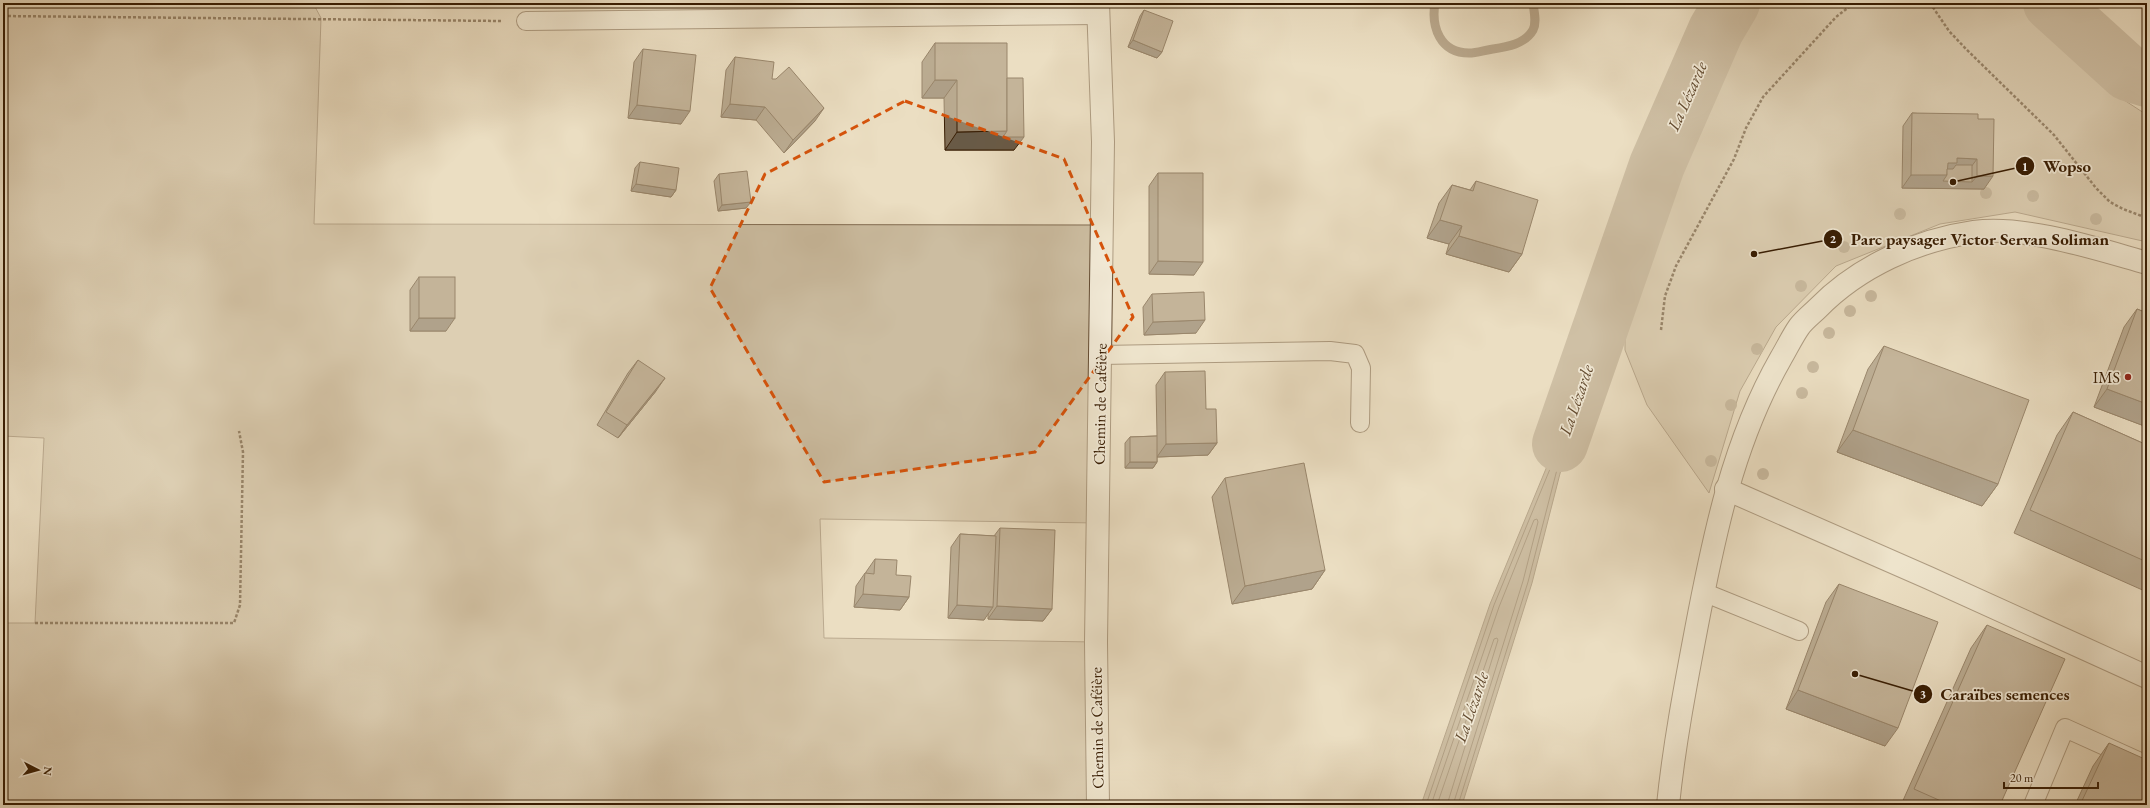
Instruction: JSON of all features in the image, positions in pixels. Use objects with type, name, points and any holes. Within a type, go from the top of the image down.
[{"type":"street","name":"Chemin de Caféière","points":[[1098,805],[1096,642],[1103,142],[1099,9]]},
{"type":"street","points":[[1668,805],[1683,698],[1712,541],[1726,489],[1762,392],[1800,326],[1834,291],[1867,268],[1933,241],[1975,232],[2009,232],[2076,243],[2147,263]]},
{"type":"street","points":[[1726,489],[1929,578],[2147,677]]},
{"type":"lane","points":[[526,21],[1099,9]]},
{"type":"lane","points":[[1101,356],[1330,351],[1355,354],[1361,368],[1360,423]]},
{"type":"lane","points":[[1703,592],[1799,631]]},
{"type":"lane","points":[[2033,805],[2065,728],[2147,765]]},
{"type":"path","points":[[1661,330],[1665,296],[1676,266],[1734,159],[1746,128],[1763,98],[1836,18],[1854,3]]},
{"type":"path","points":[[1930,3],[1953,36],[2054,135],[2096,188],[2110,202],[2123,209],[2147,218]]},
{"type":"path","points":[[3,16],[526,21]]},
{"type":"path","points":[[35,623],[234,623],[240,605],[243,452],[239,431]]},
{"type":"highlighted area","points":[[905,101],[1064,159],[1133,317],[1035,452],[824,482],[710,288],[765,174]]},
{"type":"shaded area","points":[[3,3],[313,3],[321,18],[314,224],[1103,225],[1098,523],[820,519],[824,638],[1096,642],[1098,805],[3,805],[3,623],[35,623],[44,438],[3,436]]},
{"type":"shaded area","points":[[1751,3],[2022,3],[2124,100],[2147,115],[2147,242],[2015,212],[1940,224],[1836,266],[1776,327],[1740,391],[1709,493],[1647,405],[1625,350],[1625,315],[1636,271],[1669,177],[1709,77]]},
{"type":"water","points":[[1586,372],[1532,583],[1462,805],[1421,805],[1490,604]]},
{"type":"building","points":[[1144,10],[1173,21],[1162,52],[1133,40]]},
{"type":"building","points":[[935,43],[1007,43],[1007,131],[957,132],[957,80],[935,80]]},
{"type":"building","points":[[643,49],[696,55],[690,111],[637,105]]},
{"type":"building","points":[[735,57],[774,62],[772,79],[776,79],[789,67],[824,108],[793,140],[765,107],[730,104]]},
{"type":"building","points":[[1007,78],[1023,78],[1024,137],[1003,137],[1007,131]]},
{"type":"building","points":[[1912,113],[1978,114],[1978,119],[1994,119],[1993,176],[1977,176],[1977,159],[1957,158],[1957,163],[1948,163],[1947,175],[1911,175]]},
{"type":"building","points":[[640,162],[679,168],[676,190],[636,184]]},
{"type":"building","points":[[1956,165],[1972,165],[1972,182],[1943,181],[1947,175],[1947,169],[1953,169]]},
{"type":"building","points":[[747,171],[751,202],[722,205],[719,174]]},
{"type":"building","points":[[1158,173],[1203,173],[1203,262],[1158,261]]},
{"type":"building","points":[[1476,181],[1538,200],[1522,254],[1459,236],[1462,226],[1440,220],[1452,185],[1473,191]]},
{"type":"building","points":[[419,277],[455,277],[455,318],[419,318]]},
{"type":"building","points":[[1204,292],[1205,320],[1153,322],[1152,294]]},
{"type":"building","points":[[2137,309],[2147,313],[2147,404],[2107,389]]},
{"type":"building","points":[[1884,346],[2029,400],[1998,484],[1853,430]]},
{"type":"building","points":[[638,360],[665,378],[627,425],[606,412]]},
{"type":"building","points":[[1205,371],[1206,409],[1216,409],[1217,443],[1166,444],[1165,372]]},
{"type":"building","points":[[2073,412],[2147,445],[2147,562],[2030,510]]},
{"type":"building","points":[[1157,436],[1157,462],[1130,462],[1130,437]]},
{"type":"building","points":[[1304,463],[1325,570],[1245,586],[1225,478]]},
{"type":"building","points":[[1000,528],[1055,530],[1052,609],[997,606]]},
{"type":"building","points":[[960,534],[996,536],[993,607],[957,605]]},
{"type":"building","points":[[875,559],[897,560],[896,575],[911,576],[909,597],[863,594],[865,573],[874,574]]},
{"type":"building","points":[[1839,584],[1938,622],[1898,728],[1798,690]]},
{"type":"building","points":[[1987,625],[2065,659],[2000,805],[1950,805],[1914,789]]},
{"type":"building","points":[[2109,743],[2147,760],[2147,805],[2080,805]]},
{"type":"waterway","points":[[1435,3],[1434,12],[1436,29],[1444,44],[1459,52],[1469,53],[1510,46],[1525,39],[1530,35],[1535,24],[1533,3]]},
{"type":"waterway","name":"La Lézarde","points":[[1560,444],[1657,165],[1716,30],[1732,3]]},
{"type":"waterway","name":"La Lézarde","points":[[2051,3],[2128,73],[2147,79]]},
{"type":"place","name":"Wopso","points":[[1953,182]]},
{"type":"place","name":"Parc paysager Victor Servan Soliman","points":[[1754,254]]},
{"type":"place","name":"IMS","points":[[2128,377]]},
{"type":"place","name":"Caraïbes semences","points":[[1855,674]]}]
